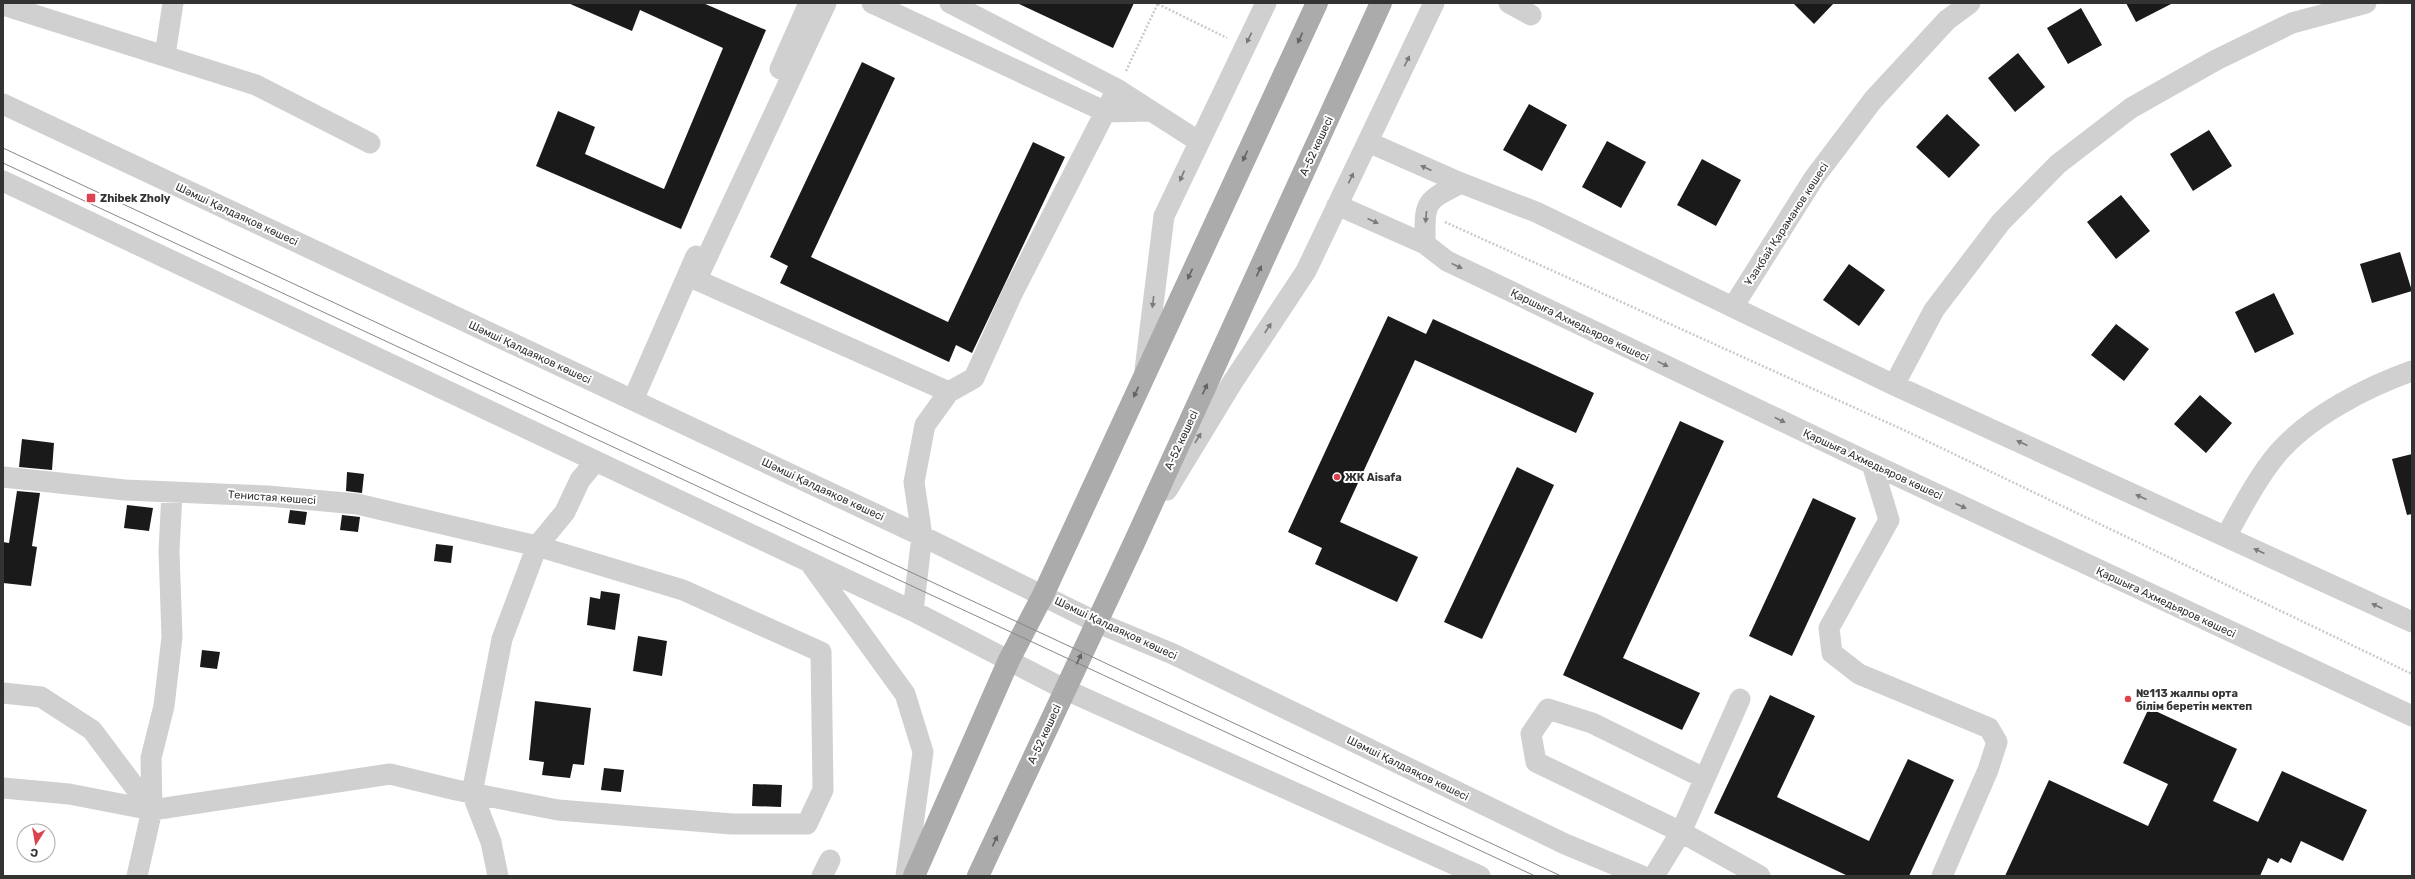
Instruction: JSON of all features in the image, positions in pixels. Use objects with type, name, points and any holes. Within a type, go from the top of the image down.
[{"type":"main road","points":[[914,876],[1009,660],[1043,595],[1144,373],[1317,3]]},
{"type":"main road","name":"А-52 көшесі","points":[[978,876],[1064,689],[1134,543],[1381,3]]},
{"type":"street","points":[[165,55],[173,3]]},
{"type":"street","points":[[633,400],[809,3]]},
{"type":"street","points":[[826,3],[700,270],[699,281],[949,392]]},
{"type":"street","points":[[872,3],[1106,112],[1151,111]]},
{"type":"street","points":[[950,3],[1117,89],[1198,141]]},
{"type":"street","points":[[1144,373],[1164,216],[1198,141],[1266,3]]},
{"type":"street","points":[[1134,543],[1232,383],[1306,271],[1434,3]]},
{"type":"street","points":[[1509,3],[1531,15]]},
{"type":"street","name":"Ұзақбай Қараманов көшесі","points":[[1733,307],[1814,178],[1873,100],[1947,20],[1970,3]]},
{"type":"street","points":[[1894,384],[1934,310],[2001,222],[2058,164],[2131,108],[2216,60],[2292,23],[2366,3]]},
{"type":"street","points":[[3,5],[256,85],[370,143]]},
{"type":"street","points":[[913,611],[922,536],[914,482],[925,425],[949,392],[974,378],[1012,294],[1088,142],[1106,112],[1117,89]]},
{"type":"street","name":"Шәмші Қалдаяқов көшесі","points":[[3,104],[922,536],[1096,622],[1172,654],[1566,844],[1642,876]]},
{"type":"street","points":[[1368,142],[1461,184],[1536,212],[1894,384],[2412,622]]},
{"type":"street","points":[[3,181],[913,611],[1064,689],[1480,876]]},
{"type":"street","points":[[1426,244],[1425,213],[1434,197],[1461,184]]},
{"type":"street","name":"Қаршыға Ахмедьяров көшесі","points":[[1337,205],[1426,244],[1447,261],[1872,464],[2412,716]]},
{"type":"street","points":[[2226,536],[2253,489],[2279,453],[2322,416],[2382,382],[2412,372]]},
{"type":"street","points":[[498,876],[491,842],[472,793],[502,639],[537,546],[565,512],[580,480],[596,462]]},
{"type":"street","points":[[1872,464],[1889,520],[1829,628],[1832,653],[1858,674],[1989,728],[1997,742],[1988,770],[1942,876]]},
{"type":"street","name":"Тенистая көшесі","points":[[3,477],[125,490],[268,496],[357,504],[537,546],[683,590],[821,652],[823,790],[807,824],[732,824],[558,810],[472,793]]},
{"type":"street","points":[[137,876],[152,810],[151,758],[164,706],[172,637],[169,551],[172,492]]},
{"type":"street","points":[[810,562],[905,694],[923,752],[906,876]]},
{"type":"street","points":[[3,693],[41,697],[92,730],[152,810]]},
{"type":"street","points":[[1654,876],[1681,832],[1740,699]]},
{"type":"street","points":[[1704,778],[1592,723],[1548,709],[1531,734],[1536,762],[1681,832],[1760,876]]},
{"type":"street","points":[[3,788],[69,794],[152,810],[390,774],[472,793]]},
{"type":"path","points":[[1117,89],[1158,3],[1244,47]]},
{"type":"path","points":[[1425,213],[1906,431],[2412,674]]},
{"type":"building","points":[[568,3],[703,3],[766,30],[681,229],[536,166],[558,111],[595,127],[585,154],[664,189],[723,48],[640,10],[632,31]]},
{"type":"building","points":[[1017,3],[1134,3],[1113,48]]},
{"type":"building","points":[[1793,3],[1834,3],[1814,24]]},
{"type":"building","points":[[2126,3],[2173,3],[2136,22]]},
{"type":"building","points":[[2081,8],[2102,45],[2068,64],[2047,28]]},
{"type":"building","points":[[2018,53],[2045,87],[2015,112],[1988,78]]},
{"type":"building","points":[[862,62],[895,78],[811,257],[948,322],[1033,142],[1065,157],[972,353],[956,345],[949,362],[780,283],[788,266],[770,257]]},
{"type":"building","points":[[1529,104],[1567,125],[1542,171],[1503,150]]},
{"type":"building","points":[[1947,114],[1980,145],[1949,178],[1916,147]]},
{"type":"building","points":[[2209,130],[2232,166],[2193,191],[2170,154]]},
{"type":"building","points":[[1607,141],[1646,162],[1621,208],[1582,187]]},
{"type":"building","points":[[1702,159],[1741,180],[1716,226],[1677,205]]},
{"type":"building","points":[[2121,195],[2150,231],[2116,259],[2087,222]]},
{"type":"building","points":[[2400,252],[2412,291],[2372,303],[2360,264]]},
{"type":"building","points":[[1849,264],[1885,290],[1859,326],[1823,300]]},
{"type":"building","points":[[2274,293],[2294,334],[2255,353],[2235,312]]},
{"type":"building","name":"ЖК Aisafa","points":[[1388,316],[1426,334],[1433,319],[1594,393],[1576,433],[1415,360],[1340,522],[1418,557],[1397,602],[1315,564],[1322,548],[1288,532]]},
{"type":"building","points":[[2116,324],[2149,349],[2124,381],[2091,355]]},
{"type":"building","points":[[2200,395],[2232,423],[2206,453],[2174,424]]},
{"type":"building","points":[[1680,421],[1724,441],[1623,658],[1700,693],[1682,730],[1563,675]]},
{"type":"building","points":[[22,439],[54,443],[52,470],[19,467]]},
{"type":"building","points":[[2412,454],[2412,514],[2407,515],[2392,459]]},
{"type":"building","points":[[1517,467],[1554,485],[1482,639],[1444,622]]},
{"type":"building","points":[[347,472],[364,474],[362,493],[346,491]]},
{"type":"building","points":[[17,491],[40,493],[32,546],[37,547],[31,586],[3,583],[3,542],[9,543]]},
{"type":"building","points":[[1813,498],[1856,518],[1792,656],[1749,636]]},
{"type":"building","points":[[127,505],[153,508],[149,531],[124,528]]},
{"type":"building","points":[[290,510],[307,512],[305,525],[288,523]]},
{"type":"building","points":[[342,515],[360,517],[358,532],[340,530]]},
{"type":"building","points":[[436,544],[453,546],[451,563],[434,561]]},
{"type":"building","points":[[601,591],[620,594],[615,630],[587,625],[590,597],[600,599]]},
{"type":"building","points":[[638,636],[667,641],[662,676],[633,671]]},
{"type":"building","points":[[202,650],[220,652],[217,669],[200,667]]},
{"type":"building","points":[[1770,695],[1815,716],[1777,797],[1869,841],[1908,759],[1954,780],[1909,876],[1848,876],[1714,813]]},
{"type":"building","points":[[535,701],[591,708],[584,765],[573,764],[570,778],[542,775],[544,762],[529,760]]},
{"type":"building","points":[[2149,708],[2237,749],[2213,801],[2258,822],[2282,771],[2367,810],[2343,861],[2301,841],[2291,863],[2281,858],[2278,863],[2268,858],[2260,876],[2005,876],[2049,780],[2148,826],[2168,784],[2123,763]]},
{"type":"building","points":[[604,768],[624,770],[621,792],[601,790]]},
{"type":"building","points":[[753,784],[782,785],[781,807],[752,806]]},
{"type":"tram line","points":[[3,148],[1561,876]]},
{"type":"tram line","points":[[3,163],[1535,876]]},
{"type":"place","name":"Zhibek Zholy","points":[[91,198]]},
{"type":"place","name":"ЖК Aisafa","points":[[1337,477]]},
{"type":"place","name":"№113 жалпы орта білім беретін мектеп","points":[[2128,699]]}]
